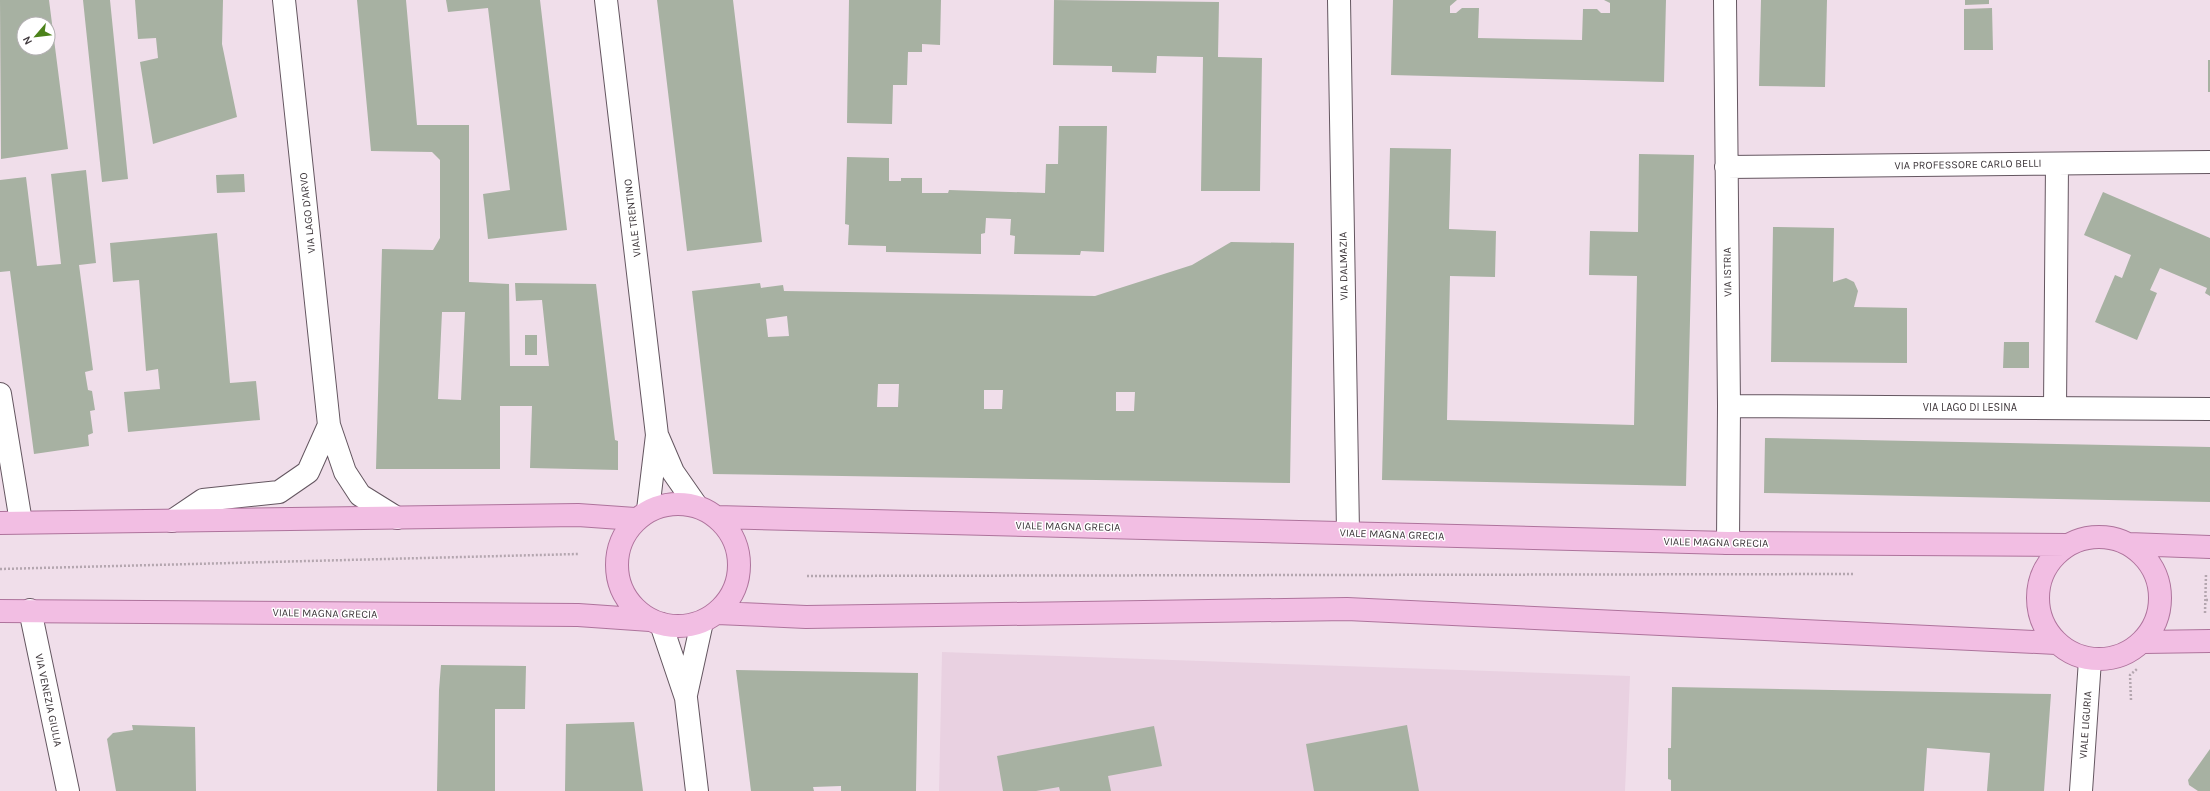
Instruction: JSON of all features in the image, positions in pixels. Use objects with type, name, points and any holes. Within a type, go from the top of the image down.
[{"type":"main road","points":[[709,618],[734,592],[740,565],[734,538],[717,516],[696,505],[680,503],[663,504],[642,515],[622,538],[616,561],[620,585],[631,605],[655,622],[681,626],[709,618],[1347,609],[2056,643]]},
{"type":"main road","points":[[10,522],[642,515]]},
{"type":"main road","name":"VIALE MAGNA GRECIA","points":[[717,516],[1728,543],[2067,545],[2098,536],[2129,544],[2210,547]]},
{"type":"main road","name":"VIALE MAGNA GRECIA","points":[[2067,545],[2047,564],[2038,591],[2041,619],[2056,643],[2072,654],[2090,660],[2110,660],[2128,654],[2144,642],[2158,618],[2161,589],[2151,563],[2129,544]]},
{"type":"main road","name":"VIALE MAGNA GRECIA","points":[[0,611],[30,610],[578,615],[655,622]]},
{"type":"main road","points":[[2144,642],[2210,641]]},
{"type":"street","name":"VIA LAGO D'ARVO","points":[[284,0],[329,425],[345,472],[360,495],[397,518]]},
{"type":"street","name":"VIALE TRENTINO","points":[[606,0],[657,435],[673,472],[696,505]]},
{"type":"street","name":"VIA DALMAZIA","points":[[1339,0],[1348,532]]},
{"type":"street","name":"VIA ISTRIA","points":[[1725,0],[1729,406],[1728,543]]},
{"type":"street","name":"VIA PROFESSORE CARLO BELLI","points":[[1726,167],[2210,162]]},
{"type":"street","points":[[2055,408],[2057,164]]},
{"type":"street","points":[[0,394],[10,522]]},
{"type":"street","name":"VIA LAGO DI LESINA","points":[[1729,406],[2210,409]]},
{"type":"street","points":[[172,521],[203,500],[279,492],[308,472],[329,425]]},
{"type":"street","name":"VIALE TRENTINO","points":[[642,515],[657,435]]},
{"type":"street","name":"VIA VENEZIA GIULIA","points":[[30,610],[68,791]]},
{"type":"street","points":[[686,698],[709,618]]},
{"type":"street","points":[[655,622],[686,698],[697,791]]},
{"type":"street","name":"VIALE LIGURIA","points":[[2081,791],[2090,660]]},
{"type":"path","points":[[0,569],[578,554]]},
{"type":"path","points":[[807,576],[1856,574]]},
{"type":"shaded area","points":[[942,652],[1630,676],[1625,791],[939,791]]},
{"type":"building","points":[[0,0],[49,0],[51,16],[16,16],[16,56],[56,55],[68,149],[1,159]]},
{"type":"building","points":[[83,0],[110,0],[128,179],[102,182]]},
{"type":"building","points":[[135,0],[223,0],[222,44],[237,117],[153,144],[140,62],[158,58],[156,38],[138,39]]},
{"type":"building","points":[[357,0],[406,0],[417,125],[469,125],[469,282],[509,284],[510,366],[549,366],[542,300],[516,301],[515,283],[596,284],[615,440],[618,441],[618,470],[530,468],[532,406],[500,406],[500,469],[376,469],[382,249],[433,250],[440,238],[440,160],[432,152],[371,151]],"holes":[[[442,312],[465,312],[461,400],[438,399]]]},
{"type":"building","points":[[446,0],[540,0],[567,230],[488,239],[483,194],[510,190],[488,8],[448,12]]},
{"type":"building","points":[[657,0],[733,0],[762,242],[687,251]]},
{"type":"building","points":[[849,0],[941,0],[940,45],[922,44],[922,52],[908,52],[907,85],[893,85],[892,124],[847,123]]},
{"type":"building","points":[[1054,0],[1219,2],[1218,57],[1262,58],[1260,191],[1201,191],[1203,57],[1157,56],[1156,73],[1112,72],[1112,66],[1053,65]]},
{"type":"building","points":[[1393,0],[1457,0],[1450,6],[1450,13],[1456,13],[1462,8],[1479,8],[1478,38],[1582,40],[1583,9],[1597,9],[1601,13],[1610,13],[1610,3],[1604,0],[1666,0],[1664,82],[1391,75]]},
{"type":"building","points":[[1761,0],[1827,0],[1825,87],[1759,86]]},
{"type":"building","points":[[1965,0],[1989,0],[1989,4],[1965,5]]},
{"type":"building","points":[[1992,8],[1993,50],[1964,50],[1964,9]]},
{"type":"building","points":[[2208,60],[2210,60],[2210,92],[2208,92]]},
{"type":"building","points":[[1059,126],[1107,126],[1104,252],[1081,251],[1080,255],[1014,254],[1015,236],[1010,235],[1011,219],[986,218],[985,233],[981,234],[981,254],[886,252],[886,246],[848,245],[849,225],[845,224],[847,157],[889,158],[889,181],[901,181],[901,178],[922,178],[922,193],[948,193],[949,190],[1045,193],[1046,164],[1058,164]]},
{"type":"building","points":[[1390,148],[1451,149],[1449,229],[1496,231],[1495,277],[1450,276],[1447,420],[1634,425],[1637,276],[1589,275],[1590,231],[1638,232],[1639,154],[1694,155],[1686,486],[1382,480]]},
{"type":"building","points":[[86,170],[96,263],[79,265],[93,370],[85,372],[88,390],[92,391],[95,410],[90,411],[93,433],[88,435],[89,446],[34,454],[10,271],[0,272],[0,180],[26,177],[37,266],[61,264],[51,174]]},
{"type":"building","points":[[244,174],[245,192],[217,193],[216,175]]},
{"type":"building","points":[[2103,192],[2210,238],[2210,296],[2205,293],[2207,288],[2160,268],[2150,290],[2157,293],[2137,340],[2095,322],[2115,275],[2122,278],[2131,255],[2084,235]]},
{"type":"building","points":[[1773,227],[1834,228],[1833,282],[1846,278],[1854,282],[1858,291],[1854,307],[1907,308],[1907,363],[1771,362]]},
{"type":"building","points":[[217,233],[230,383],[256,381],[260,420],[128,432],[124,392],[160,389],[158,369],[146,371],[139,280],[113,282],[110,243]]},
{"type":"building","points":[[1231,242],[1294,243],[1290,483],[713,474],[692,291],[760,283],[761,288],[783,285],[784,291],[1095,296],[1192,265]],"holes":[[[787,316],[789,336],[768,337],[766,319]],[[878,384],[899,384],[898,407],[877,407]],[[984,390],[1003,390],[1002,409],[984,409]],[[1116,392],[1135,392],[1134,411],[1116,411]]]},
{"type":"building","points":[[525,335],[537,335],[537,355],[525,355]]},
{"type":"building","points":[[2004,342],[2029,342],[2029,368],[2003,368]]},
{"type":"building","points":[[1765,438],[2210,447],[2210,502],[1764,493]]},
{"type":"building","points":[[441,665],[526,666],[525,709],[495,709],[495,791],[437,791],[439,690]]},
{"type":"building","points":[[736,670],[918,673],[916,791],[841,791],[841,786],[813,787],[814,791],[751,791]]},
{"type":"building","points":[[1672,687],[2051,694],[2044,791],[1987,791],[1990,753],[1927,748],[1924,791],[1671,791],[1671,780],[1668,779],[1668,748],[1671,748]]},
{"type":"building","points":[[634,722],[643,791],[565,791],[566,724]]},
{"type":"building","points":[[132,725],[195,727],[196,791],[116,791],[107,739],[113,733],[133,730]]},
{"type":"building","points":[[1407,725],[1419,791],[1314,791],[1306,744]]},
{"type":"building","points":[[1154,726],[1162,766],[1108,776],[1111,791],[1060,791],[1059,787],[1036,791],[1003,791],[997,756]]},
{"type":"building","points":[[2210,749],[2210,791],[2198,791],[2189,785],[2188,780]]}]
